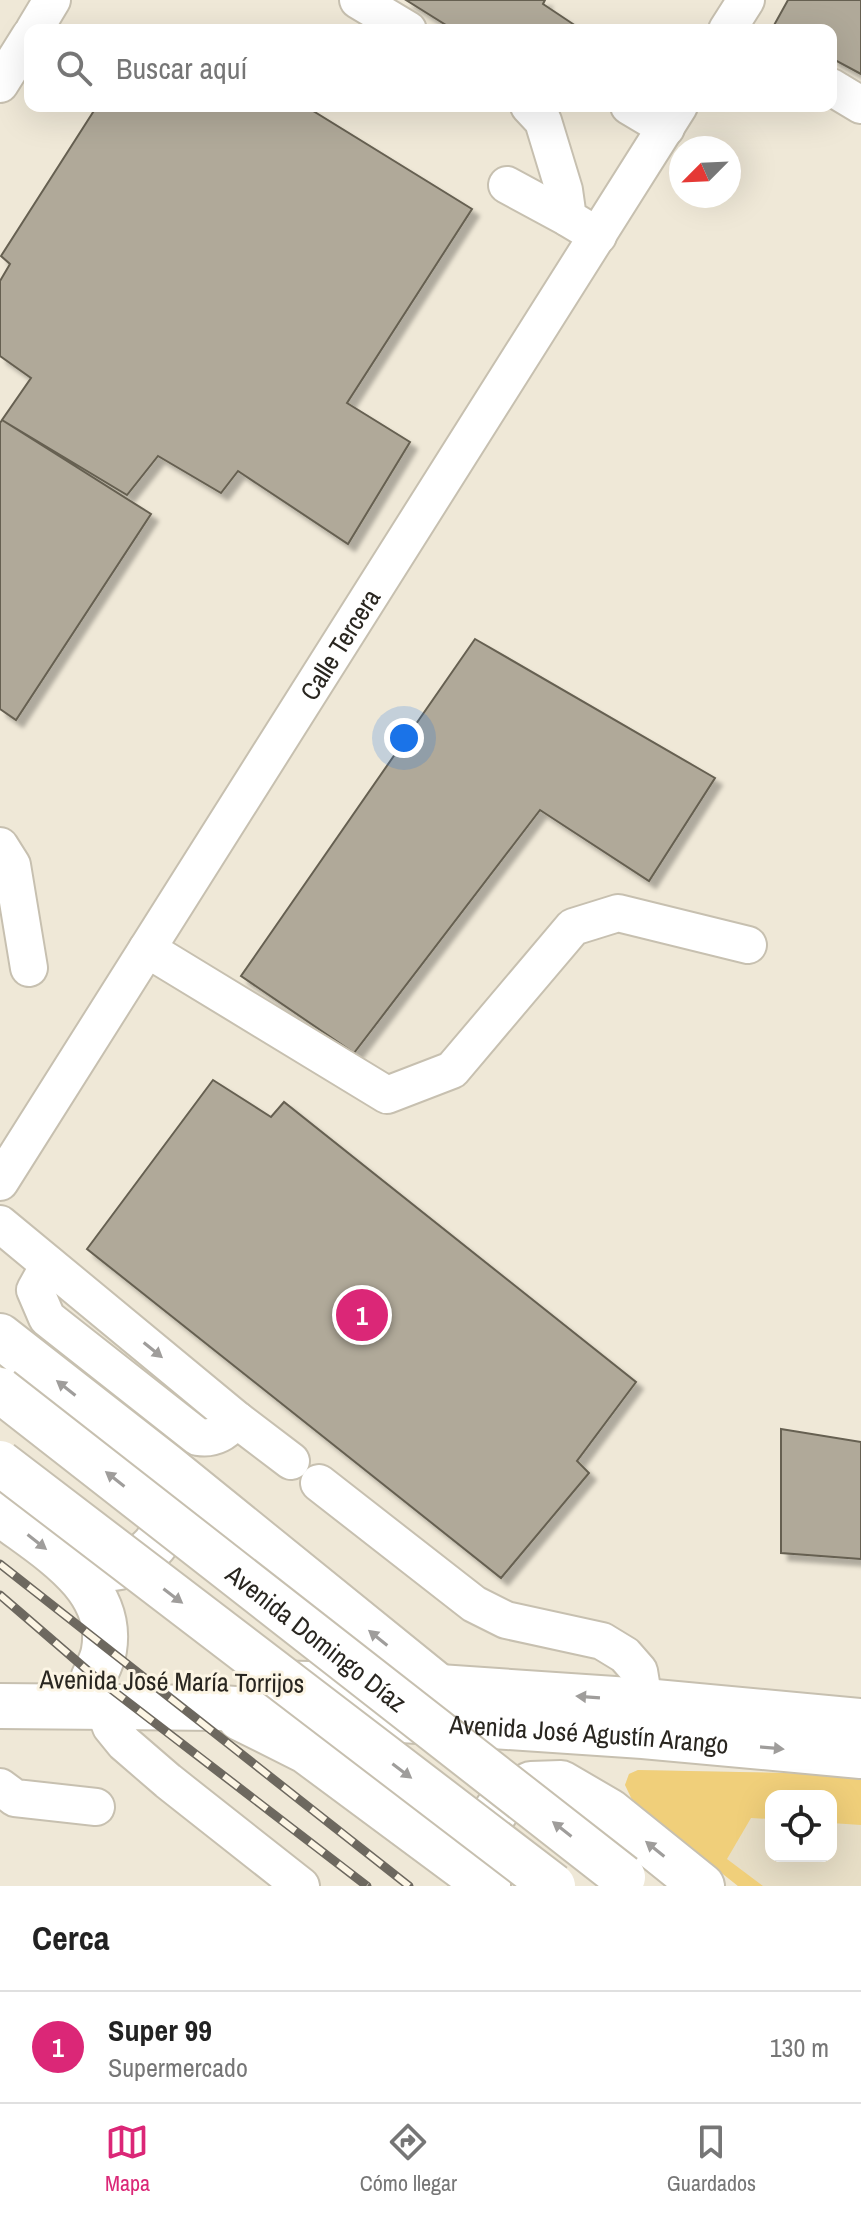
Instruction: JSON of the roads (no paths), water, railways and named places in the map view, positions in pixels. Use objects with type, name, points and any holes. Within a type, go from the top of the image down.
[{"type":"main road","points":[[0,1336],[439,1687]]},
{"type":"main road","name":"Avenida Domingo Díaz","points":[[0,1390],[629,1882]]},
{"type":"main road","name":"Avenida Domingo Díaz","points":[[0,1463],[553,1886]]},
{"type":"main road","points":[[75,1571],[122,1567],[147,1554],[167,1528],[172,1494],[165,1465]]},
{"type":"main road","points":[[0,1513],[75,1571],[94,1594],[105,1622],[98,1692]]},
{"type":"main road","name":"Avenida José María Torrijos","points":[[0,1678],[220,1708]]},
{"type":"main road","name":"Avenida José María Torrijos","points":[[0,1706],[98,1692],[439,1687]]},
{"type":"main road","name":"Avenida José Agustín Arango","points":[[439,1687],[644,1718],[861,1756]]},
{"type":"main road","points":[[220,1708],[306,1751],[488,1886]]},
{"type":"main road","name":"Avenida José Agustín Arango","points":[[220,1708],[861,1721]]},
{"type":"main road","points":[[609,1811],[605,1779],[610,1757],[625,1745],[644,1718]]},
{"type":"main road","points":[[488,1886],[483,1853],[489,1821],[505,1798],[531,1784],[561,1783],[609,1811],[702,1886]]},
{"type":"street","points":[[38,24],[52,0]]},
{"type":"street","points":[[358,0],[398,24]]},
{"type":"street","points":[[0,84],[24,46]]},
{"type":"street","points":[[837,91],[861,105]]},
{"type":"street","points":[[542,112],[564,190],[583,227]]},
{"type":"street","points":[[652,112],[672,117]]},
{"type":"street","name":"Calle Tercera","points":[[0,1182],[147,949],[583,227],[672,117]]},
{"type":"street","points":[[507,185],[583,227]]},
{"type":"street","points":[[0,846],[12,865],[29,968]]},
{"type":"street","points":[[147,949],[387,1095],[452,1070],[573,927],[618,913],[748,945]]},
{"type":"street","points":[[0,1224],[291,1461]]},
{"type":"street","points":[[319,1483],[474,1604],[506,1620],[602,1641],[625,1655],[639,1671],[644,1718]]},
{"type":"street","points":[[98,1692],[111,1727],[124,1743],[301,1886]]},
{"type":"street","points":[[0,1787],[15,1798],[96,1807]]},
{"type":"railway","points":[[0,1564],[409,1886]]},
{"type":"railway","points":[[0,1595],[94,1676],[367,1886]]},
{"type":"place","name":"Super 99","points":[[362,1315]]}]
